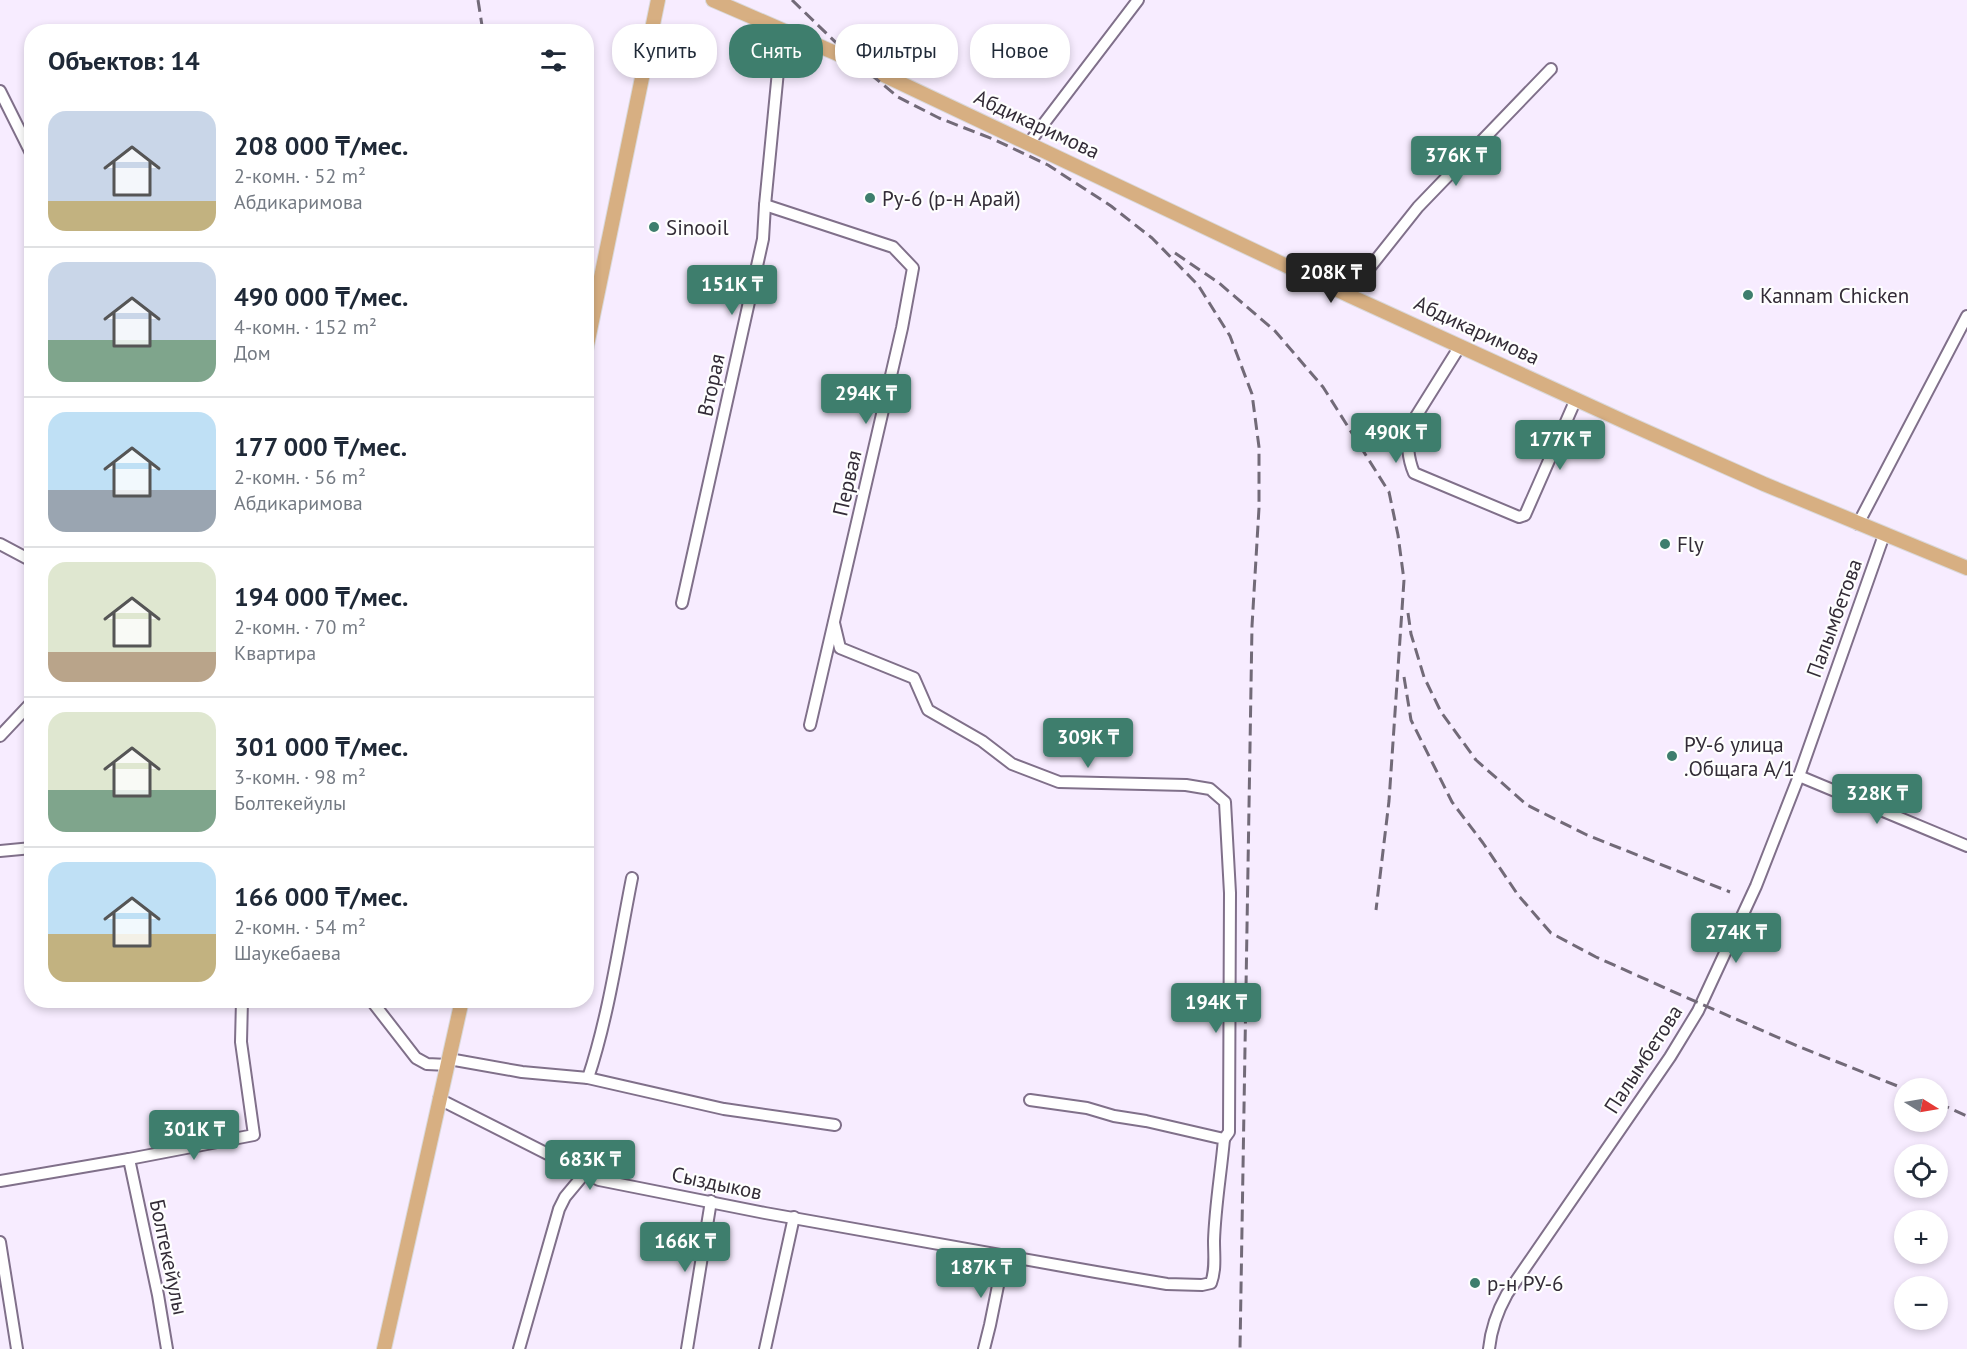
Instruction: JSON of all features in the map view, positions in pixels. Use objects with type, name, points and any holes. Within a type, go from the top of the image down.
[{"type":"main road","points":[[594,311],[658,0]]},
{"type":"main road","name":"Абдикаримова","points":[[712,0],[768,24]]},
{"type":"main road","name":"Абдикаримова","points":[[823,48],[1576,399],[1858,524],[1967,568]]},
{"type":"main road","points":[[384,1349],[460,1008]]},
{"type":"street","points":[[1029,143],[1138,0]]},
{"type":"street","points":[[1348,294],[1418,207],[1551,69]]},
{"type":"street","name":"Вторая","points":[[682,603],[764,239],[765,205],[777,78]]},
{"type":"street","points":[[0,91],[24,139]]},
{"type":"street","name":"Первая","points":[[765,205],[893,247],[913,268],[902,328],[810,725]]},
{"type":"street","points":[[1858,524],[1967,316]]},
{"type":"street","points":[[1460,346],[1410,426],[1407,435],[1414,473],[1519,517],[1525,515],[1576,399]]},
{"type":"street","name":"Палымбетова","points":[[1489,1349],[1490,1332],[1507,1294],[1670,1057],[1698,1011],[1756,886],[1799,776],[1884,535]]},
{"type":"street","points":[[0,543],[24,556]]},
{"type":"street","points":[[834,623],[840,648],[914,678],[928,710],[982,741],[1012,764],[1059,782],[1186,785],[1210,789],[1225,802],[1230,893],[1229,1132],[1224,1139],[1157,1123],[1114,1116],[1087,1108],[1030,1100]]},
{"type":"street","points":[[0,736],[24,710]]},
{"type":"street","points":[[1799,776],[1967,846]]},
{"type":"street","points":[[0,850],[24,848]]},
{"type":"street","points":[[588,1078],[600,1037],[632,878]]},
{"type":"street","points":[[0,1181],[254,1135],[241,1042],[242,1008]]},
{"type":"street","points":[[376,1008],[404,1045],[416,1058],[427,1064],[448,1062],[588,1078],[724,1109],[835,1125]]},
{"type":"street","name":"Сыздыков","points":[[440,1099],[599,1180],[1004,1256],[1167,1284],[1211,1283],[1215,1264],[1214,1242],[1224,1139]]},
{"type":"street","name":"Болтекейулы","points":[[129,1159],[167,1349]]},
{"type":"street","points":[[519,1349],[559,1209],[565,1197],[585,1173]]},
{"type":"street","points":[[687,1349],[711,1201]]},
{"type":"street","points":[[765,1349],[794,1217]]},
{"type":"street","points":[[0,1242],[17,1349]]},
{"type":"street","points":[[984,1349],[1004,1256]]},
{"type":"railway","points":[[478,0],[482,24]]},
{"type":"railway","points":[[792,0],[856,62],[898,97],[939,118],[993,139],[1048,165],[1111,206],[1152,238],[1198,285],[1230,336],[1252,394],[1259,447],[1259,508],[1252,626],[1240,1349]]},
{"type":"railway","points":[[1175,253],[1219,283],[1275,331],[1323,387],[1389,492],[1404,580],[1389,801],[1376,910]]},
{"type":"railway","points":[[1408,613],[1411,634],[1424,677],[1441,712],[1476,760],[1527,805],[1587,835],[1730,892]]},
{"type":"railway","points":[[1404,677],[1411,720],[1452,802],[1518,895],[1551,933],[1596,957],[1683,996],[1894,1085]]},
{"type":"railway","points":[[1948,1107],[1967,1116]]},
{"type":"place","name":"Ру-6 (р-н Арай)","points":[[870,198]]},
{"type":"place","name":"Sinooil","points":[[654,227]]},
{"type":"place","name":"Kannam Chicken","points":[[1748,295]]},
{"type":"place","name":"Fly","points":[[1665,544]]},
{"type":"place","name":"РУ-6 улица .Общага А/1","points":[[1672,756]]},
{"type":"place","name":"р-н РУ-6","points":[[1475,1283]]}]
